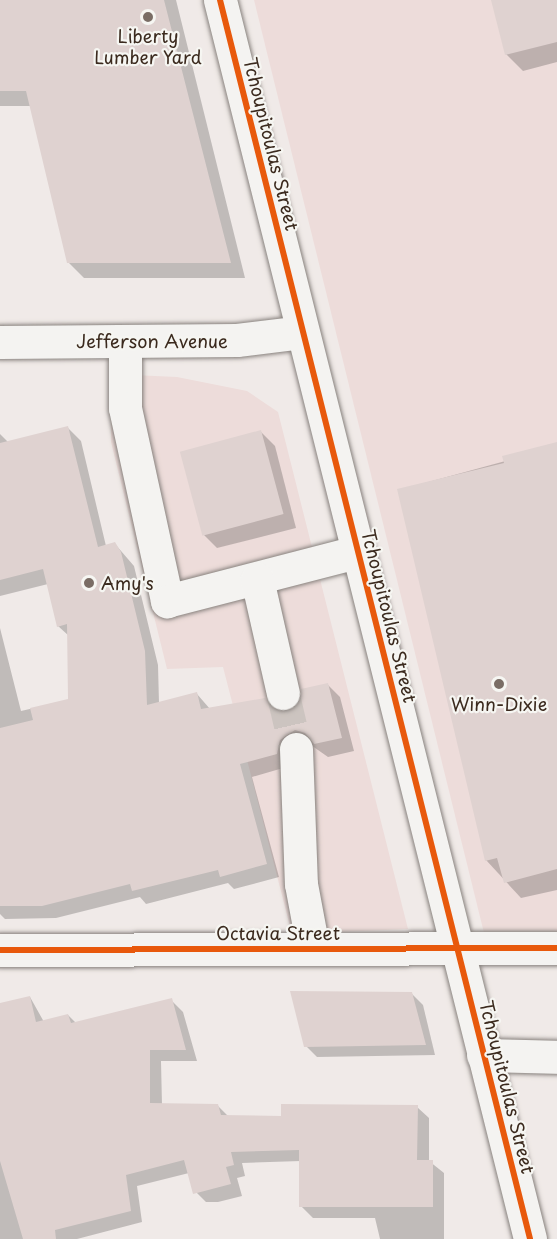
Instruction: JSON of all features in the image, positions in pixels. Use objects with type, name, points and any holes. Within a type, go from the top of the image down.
[{"type":"street","name":"Tchoupitoulas Street","points":[[220,0],[530,1239]]},
{"type":"street","name":"Jefferson Avenue","points":[[0,342],[237,340],[302,332]]},
{"type":"street","points":[[125,341],[125,408],[167,601],[357,552]]},
{"type":"street","points":[[257,579],[283,693]]},
{"type":"street","points":[[296,748],[302,884],[313,948]]},
{"type":"street","name":"Octavia Street","points":[[0,950],[557,948]]},
{"type":"street","points":[[483,1055],[557,1057]]},
{"type":"shaded area","points":[[254,0],[557,0],[557,932],[484,933]]},
{"type":"shaded area","points":[[111,374],[177,377],[247,391],[278,412],[408,929],[292,934],[223,667],[167,669],[111,442]]},
{"type":"building","points":[[0,0],[164,0],[231,263],[67,263],[26,91],[0,91]]},
{"type":"building","points":[[491,0],[557,0],[557,42],[505,55]]},
{"type":"building","points":[[68,426],[98,547],[115,542],[121,552],[145,651],[147,705],[197,692],[201,709],[265,698],[277,711],[287,711],[296,706],[301,689],[328,683],[342,738],[314,744],[305,733],[295,730],[280,740],[277,754],[240,764],[267,864],[220,877],[218,870],[132,891],[130,884],[42,906],[0,906],[0,728],[33,720],[30,708],[68,699],[67,624],[57,627],[43,569],[0,580],[0,443]]},
{"type":"building","points":[[261,430],[284,514],[202,536],[180,452]]},
{"type":"building","name":"Winn-Dixie","points":[[557,442],[557,869],[504,883],[497,858],[485,861],[397,489],[504,463],[502,456]]},
{"type":"building","points":[[290,991],[412,992],[426,1045],[304,1047]]},
{"type":"building","points":[[30,996],[36,1022],[68,1014],[71,1023],[172,998],[186,1050],[150,1050],[150,1103],[218,1104],[221,1115],[281,1116],[281,1104],[418,1105],[417,1160],[433,1160],[433,1207],[299,1207],[299,1150],[231,1152],[234,1165],[226,1167],[231,1184],[193,1194],[184,1160],[126,1175],[131,1211],[55,1230],[56,1239],[23,1239],[0,1161],[0,1003]]},
{"type":"tunnel","points":[[283,693],[296,749]]},
{"type":"cycle path","points":[[220,0],[530,1239]]},
{"type":"cycle path","points":[[0,950],[557,948]]},
{"type":"place","name":"Liberty Lumber Yard","points":[[148,17]]},
{"type":"place","name":"Amy's","points":[[89,583]]},
{"type":"place","name":"Winn-Dixie","points":[[499,684]]}]
